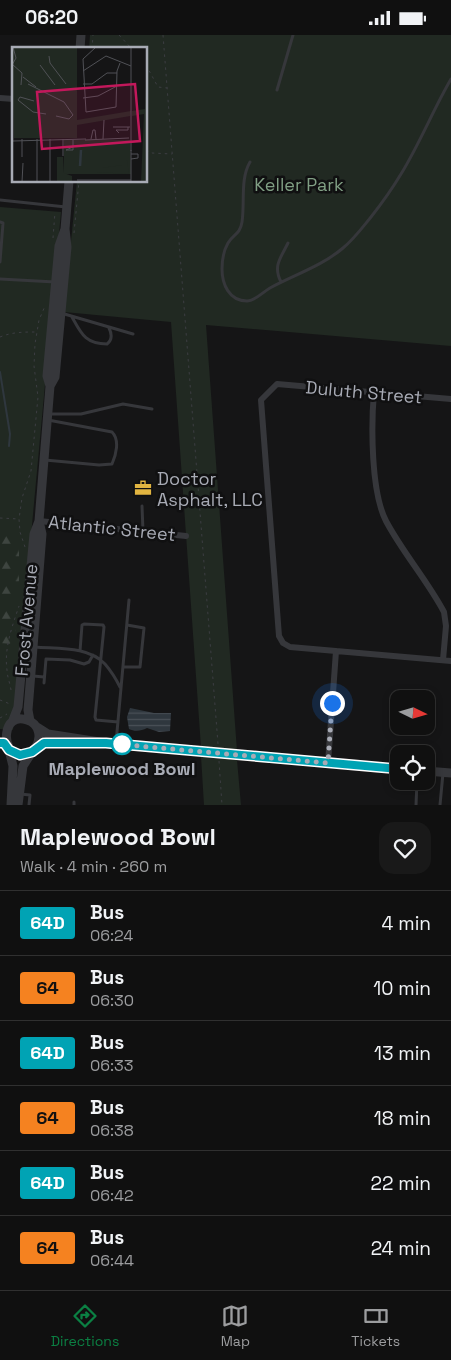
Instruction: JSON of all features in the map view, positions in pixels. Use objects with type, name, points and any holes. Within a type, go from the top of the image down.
[{"type":"street","name":"Frost Avenue","points":[[50,386],[55,377],[61,313],[67,247],[65,229],[69,183]]},
{"type":"street","name":"Frost Avenue","points":[[7,724],[18,707],[34,534],[39,521],[50,386],[47,376],[59,246],[65,229]]},
{"type":"street","name":"Duluth Street","points":[[336,651],[290,647],[283,643],[279,636],[261,400],[277,384],[451,399]]},
{"type":"street","points":[[374,392],[373,434],[376,484],[381,508],[392,531],[444,612],[446,626],[443,660]]},
{"type":"street","name":"Frost Avenue","points":[[30,721],[28,710],[42,534],[39,521]]},
{"type":"street","name":"Atlantic Street","points":[[39,521],[186,536]]},
{"type":"street","points":[[328,763],[336,651],[451,661]]},
{"type":"street","points":[[11,805],[13,765],[4,745],[4,731],[7,724],[25,719],[48,734],[106,743],[390,768]]},
{"type":"street","points":[[18,805],[23,766],[40,738],[37,727]]},
{"type":"street","points":[[4,745],[20,755],[44,743],[106,743]]},
{"type":"lane","points":[[277,90],[293,35]]},
{"type":"lane","points":[[250,162],[245,172],[240,231],[228,243],[222,268],[223,282],[230,294],[246,301],[252,300],[281,282],[334,256],[356,235],[390,192],[402,173],[451,79]]},
{"type":"lane","points":[[0,200],[67,207]]},
{"type":"lane","points":[[0,222],[3,223],[0,262]]},
{"type":"lane","points":[[281,282],[277,265],[288,243]]},
{"type":"lane","points":[[0,279],[56,282]]},
{"type":"lane","points":[[61,313],[133,334]]},
{"type":"lane","points":[[72,316],[82,335],[97,343],[107,344],[110,341],[109,327]]},
{"type":"lane","points":[[48,417],[81,414],[123,404],[152,409]]},
{"type":"lane","points":[[44,460],[99,465],[112,464],[117,441],[116,436],[112,432],[48,417]]},
{"type":"lane","points":[[142,506],[144,531]]},
{"type":"lane","points":[[116,744],[129,600]]},
{"type":"lane","points":[[80,651],[82,625],[103,625],[95,719],[118,722]]},
{"type":"lane","points":[[123,667],[140,667],[144,628],[127,625]]},
{"type":"lane","points":[[33,647],[80,651],[93,655],[101,660],[121,687]]},
{"type":"lane","points":[[44,683],[46,659],[70,660],[84,664],[89,662],[93,655]]},
{"type":"lane","points":[[31,676],[44,677]]},
{"type":"lane","points":[[440,805],[447,773]]},
{"type":"lane","points":[[416,805],[417,790]]},
{"type":"lane","points":[[19,794],[30,795],[29,805]]},
{"type":"path","points":[[119,35],[130,47]]},
{"type":"path","points":[[163,35],[222,805]]},
{"type":"path","points":[[148,69],[158,87],[167,88]]},
{"type":"path","points":[[148,151],[152,153],[173,153]]},
{"type":"path","points":[[52,244],[56,206]]},
{"type":"path","points":[[25,548],[20,533],[19,519],[22,498],[31,471],[36,433],[38,388],[34,366],[39,320],[46,303]]},
{"type":"path","points":[[0,337],[24,332],[37,332]]},
{"type":"path","points":[[0,517],[19,519]]},
{"type":"path","points":[[12,695],[7,673],[6,655],[9,636],[20,604]]},
{"type":"path","points":[[0,700],[13,704],[13,701]]},
{"type":"green space","name":"Keller Park","points":[[90,35],[451,35],[451,346],[206,325],[237,751],[201,747],[171,322],[64,312],[77,183],[148,183],[148,47],[89,47]]},
{"type":"green space","points":[[0,207],[61,212],[13,730],[0,729]]},
{"type":"green space","points":[[0,525],[9,529],[19,547],[19,580],[14,610],[16,630],[10,644],[0,643]]},
{"type":"green space","points":[[201,756],[237,760],[241,805],[204,805]]},
{"type":"shaded area","points":[[130,708],[154,713],[171,713],[170,731],[159,732],[147,728],[138,731],[129,729],[127,717]]},
{"type":"waterway","points":[[0,372],[10,434],[9,446]]},
{"type":"bus line","name":"64D","points":[[0,743],[4,743],[9,750],[20,755],[32,752],[44,743],[106,743],[390,768]]},
{"type":"place","name":"Doctor Asphalt, LLC","points":[[143,488]]},
{"type":"place","name":"Maplewood Bowl","points":[[122,744]]},
{"type":"route","points":[[122,744],[116,744],[328,763],[332,703]]}]
